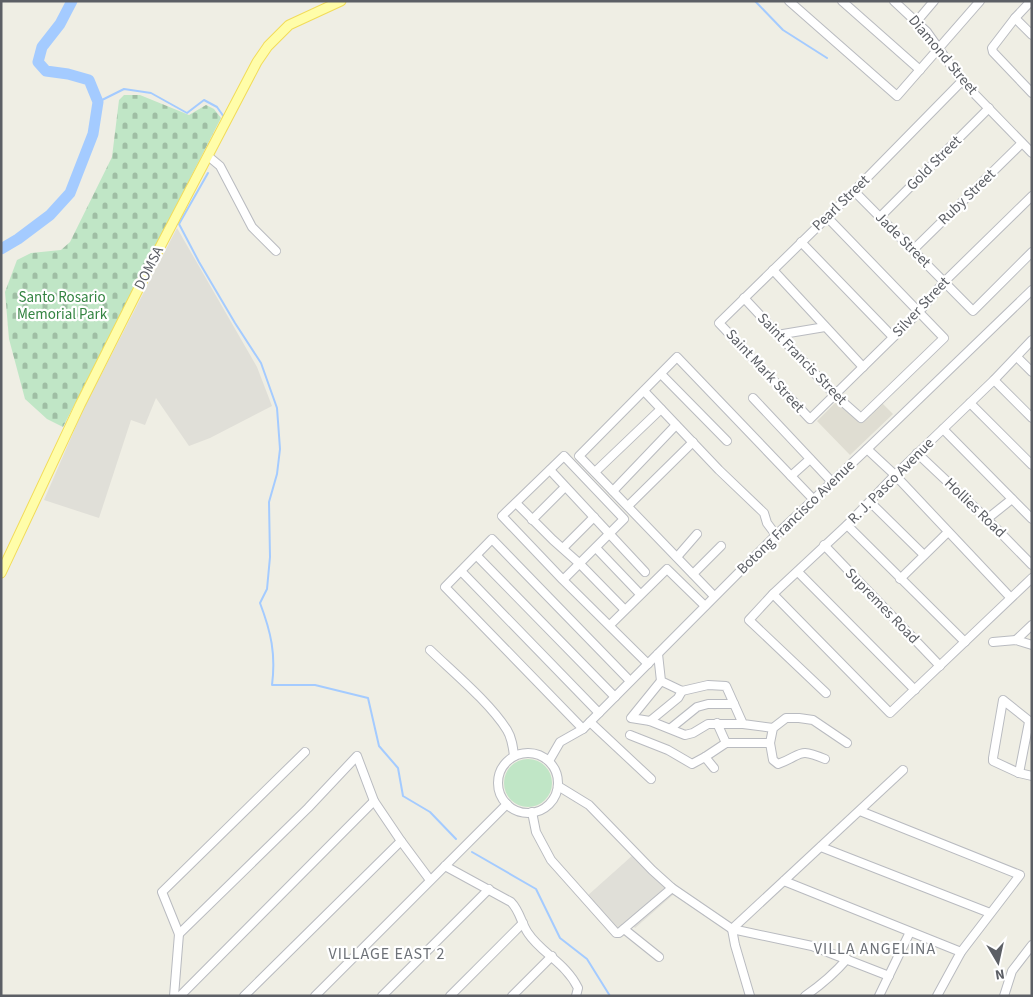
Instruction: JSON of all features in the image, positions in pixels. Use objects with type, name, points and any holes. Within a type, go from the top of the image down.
[{"type":"main road","name":"DOMSA","points":[[1,573],[80,405],[257,62],[268,46],[289,25],[341,1]]},
{"type":"street","points":[[789,1],[897,96],[980,1]]},
{"type":"street","points":[[842,1],[920,70]]},
{"type":"street","name":"Diamond Street","points":[[894,1],[927,32],[962,81],[1032,153]]},
{"type":"street","points":[[917,21],[934,1]]},
{"type":"street","points":[[1031,1],[992,48],[993,52],[1032,93]]},
{"type":"street","points":[[1015,18],[1032,35]]},
{"type":"street","name":"Pearl Street","points":[[719,323],[854,191],[962,81]]},
{"type":"street","name":"Gold Street","points":[[880,217],[989,108]]},
{"type":"street","name":"Ruby Street","points":[[913,250],[1022,143]]},
{"type":"street","points":[[208,156],[220,166],[252,227],[276,251]]},
{"type":"street","name":"Jade Street","points":[[854,191],[973,311],[1032,252]]},
{"type":"street","name":"Silver Street","points":[[810,419],[919,312],[944,282],[1032,196]]},
{"type":"street","points":[[827,217],[919,312]]},
{"type":"street","points":[[801,242],[893,337]]},
{"type":"street","points":[[773,270],[862,367]]},
{"type":"street","name":"Botong Francisco Avenue","points":[[549,761],[560,742],[583,729],[776,534],[814,500],[1032,290]]},
{"type":"street","name":"Saint Francis Street","points":[[744,298],[835,395],[860,418],[944,338],[919,312]]},
{"type":"street","name":"Saint Mark Street","points":[[719,323],[810,419]]},
{"type":"street","points":[[777,334],[825,327]]},
{"type":"street","name":"R. J. Pasco Avenue","points":[[826,693],[749,620],[773,594],[798,572],[918,452],[994,380],[1032,340]]},
{"type":"street","points":[[714,596],[579,456],[677,357],[814,500]]},
{"type":"street","points":[[1017,357],[1032,372]]},
{"type":"street","points":[[661,374],[727,441]]},
{"type":"street","points":[[994,380],[1032,418]]},
{"type":"street","points":[[644,391],[764,513],[767,523],[776,534]]},
{"type":"street","points":[[753,398],[832,482]]},
{"type":"street","points":[[970,403],[1032,466]]},
{"type":"street","points":[[595,472],[661,409]]},
{"type":"street","points":[[613,491],[676,425]]},
{"type":"street","points":[[943,429],[1032,519]]},
{"type":"street","points":[[628,506],[693,442]]},
{"type":"street","points":[[867,449],[895,475],[1010,597]]},
{"type":"street","name":"Hollies Road","points":[[918,452],[1032,565]]},
{"type":"street","points":[[563,580],[624,519],[564,456],[502,516],[563,580],[610,624],[648,664]]},
{"type":"street","points":[[791,476],[810,459]]},
{"type":"street","points":[[550,470],[645,572]]},
{"type":"street","points":[[532,520],[565,487]]},
{"type":"street","points":[[987,519],[1012,499]]},
{"type":"street","points":[[870,502],[924,555]]},
{"type":"street","points":[[516,503],[624,609]]},
{"type":"street","points":[[563,548],[594,517]]},
{"type":"street","points":[[846,525],[965,642]]},
{"type":"street","points":[[900,579],[948,532]]},
{"type":"street","points":[[676,557],[697,534]]},
{"type":"street","points":[[583,729],[445,588],[461,571],[492,540],[630,681]]},
{"type":"street","name":"Supremes Road","points":[[824,545],[940,666]]},
{"type":"street","points":[[693,574],[721,546]]},
{"type":"street","points":[[596,548],[640,594]]},
{"type":"street","points":[[477,556],[615,697]]},
{"type":"street","points":[[610,624],[667,569],[704,606]]},
{"type":"street","points":[[461,571],[599,713]]},
{"type":"street","points":[[798,572],[915,690]]},
{"type":"street","points":[[773,594],[890,713],[1032,578]]},
{"type":"street","points":[[1016,640],[1032,625]]},
{"type":"street","points":[[994,642],[1016,640],[1032,644]]},
{"type":"street","points":[[430,650],[492,711],[508,731],[514,756]]},
{"type":"street","points":[[658,654],[661,681],[632,718],[650,721],[685,735],[693,733],[708,724],[717,723],[773,728]]},
{"type":"street","points":[[661,681],[682,692]]},
{"type":"street","points":[[650,721],[678,698],[682,692],[708,685],[726,686],[743,724]]},
{"type":"street","points":[[1019,773],[1030,722],[1003,700],[993,761],[1019,773],[1032,776]]},
{"type":"street","points":[[671,728],[697,707],[708,704],[734,704]]},
{"type":"street","points":[[825,759],[808,752],[796,755],[778,764],[773,760],[770,743],[773,728],[786,718],[813,720],[847,743]]},
{"type":"street","points":[[590,722],[651,779]]},
{"type":"street","points":[[717,723],[726,743]]},
{"type":"street","points":[[630,735],[668,750],[692,764],[726,743],[770,743]]},
{"type":"street","points":[[174,996],[178,934],[162,892],[304,752]]},
{"type":"street","points":[[529,753],[540,755],[549,761],[556,771],[558,786],[554,799],[545,808],[532,812],[519,811],[507,804],[501,795],[498,780],[503,766],[514,756],[529,753]]},
{"type":"street","points":[[178,934],[308,808],[357,756],[374,801],[400,841],[430,880]]},
{"type":"street","points":[[705,756],[714,768]]},
{"type":"street","points":[[732,929],[903,770]]},
{"type":"street","points":[[558,786],[589,805],[672,888],[732,929],[812,946],[890,976]]},
{"type":"street","points":[[180,996],[374,801]]},
{"type":"street","points":[[315,996],[507,804]]},
{"type":"street","points":[[860,811],[1020,875],[961,952],[938,996]]},
{"type":"street","points":[[532,812],[536,832],[551,860],[616,933],[672,888]]},
{"type":"street","points":[[244,996],[400,841]]},
{"type":"street","points":[[821,847],[990,913]]},
{"type":"street","points":[[445,866],[511,902],[518,909],[532,939],[574,979],[578,988],[576,996]]},
{"type":"street","points":[[784,881],[961,952]]},
{"type":"street","points":[[382,996],[489,889]]},
{"type":"street","points":[[450,996],[523,923]]},
{"type":"street","points":[[624,928],[658,958]]},
{"type":"street","points":[[732,929],[734,945],[750,996]]},
{"type":"street","points":[[879,996],[910,932]]},
{"type":"street","points":[[1004,996],[1012,971],[1032,945]]},
{"type":"street","points":[[512,996],[552,956]]},
{"type":"street","points":[[804,996],[836,973],[847,959]]},
{"type":"shaded area","points":[[177,228],[257,367],[272,406],[210,438],[189,446],[156,398],[145,425],[131,420],[99,518],[44,500],[83,410]]},
{"type":"shaded area","points":[[838,400],[861,423],[882,403],[893,414],[850,455],[817,421]]},
{"type":"shaded area","points":[[633,855],[674,894],[635,928],[629,921],[617,931],[586,897]]},
{"type":"green space","name":"Santo Rosario Memorial Park","points":[[124,95],[140,95],[189,115],[206,105],[214,109],[221,118],[63,427],[47,419],[25,399],[9,339],[5,292],[17,260],[31,253],[61,250],[70,242],[112,157],[119,100]]},
{"type":"green space","points":[[523,759],[533,759],[542,763],[548,769],[551,774],[551,792],[542,803],[533,807],[523,807],[514,803],[508,797],[504,788],[504,778],[508,769],[514,763]]},
{"type":"waterway","points":[[1,249],[50,215],[70,193],[93,134],[98,102],[89,80],[68,74],[46,71],[38,62],[42,47],[60,24],[72,1]]},
{"type":"waterway","points":[[755,1],[783,30],[827,58]]},
{"type":"waterway","points":[[98,102],[124,89],[151,93],[187,113],[204,100],[217,107],[224,117]]},
{"type":"waterway","points":[[208,173],[179,224],[199,262],[261,363],[277,408],[280,449],[277,474],[269,502],[270,557],[267,589],[260,603],[272,643],[272,685],[315,685],[368,698],[379,746],[398,768],[403,796],[430,812],[456,839]]},
{"type":"waterway","points":[[472,852],[536,889],[560,938],[587,959],[610,996]]},
{"type":"district","name":"VILLA ANGELINA","points":[[875,949]]},
{"type":"district","name":"VILLAGE EAST 2","points":[[387,954]]}]
